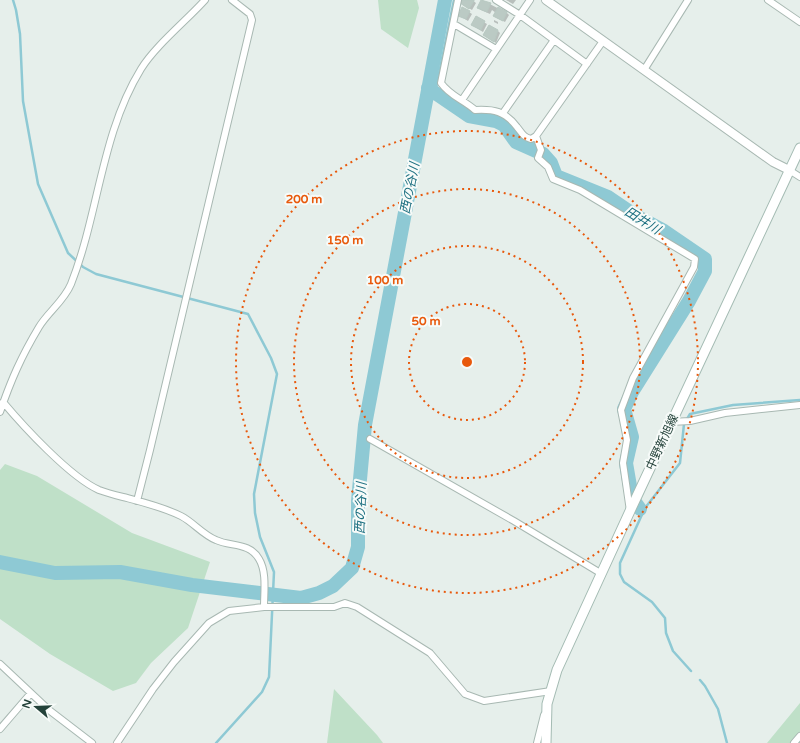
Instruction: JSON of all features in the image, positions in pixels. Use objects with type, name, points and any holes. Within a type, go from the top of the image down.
[{"type":"main road","name":"中野新旭線","points":[[546,743],[547,704],[558,670],[671,422],[800,148]]},
{"type":"street","points":[[0,412],[19,362],[40,326],[63,298],[70,285],[94,212],[108,144],[134,81],[150,57],[205,0]]},
{"type":"street","points":[[137,500],[252,20],[250,14],[232,0]]},
{"type":"street","points":[[458,0],[441,83],[447,92],[462,100],[475,110],[503,113],[516,126],[524,137],[531,139],[536,136],[603,41]]},
{"type":"street","points":[[496,0],[520,15],[587,64]]},
{"type":"street","points":[[462,100],[530,0]]},
{"type":"street","points":[[546,0],[773,162],[800,177]]},
{"type":"street","points":[[644,70],[688,0]]},
{"type":"street","points":[[768,0],[800,22]]},
{"type":"street","points":[[454,24],[496,49]]},
{"type":"street","points":[[503,113],[554,40]]},
{"type":"street","points":[[536,136],[541,150],[538,158],[548,167],[553,179],[580,190],[694,259],[694,267],[633,378],[621,410],[627,440],[623,463],[630,511]]},
{"type":"street","points":[[3,402],[25,427],[78,476],[99,490],[137,500],[181,516],[215,540],[240,545],[250,549],[259,558],[263,572],[264,607]]},
{"type":"street","points":[[671,422],[690,421],[725,413],[800,405]]},
{"type":"street","points":[[370,439],[507,517],[602,574]]},
{"type":"street","points":[[117,743],[165,673],[209,624],[229,611],[264,607],[334,607],[345,603],[357,607],[430,653],[465,694],[484,701],[550,691]]},
{"type":"street","points":[[0,664],[49,710],[92,743]]},
{"type":"street","points":[[0,729],[31,693]]},
{"type":"street","points":[[537,743],[547,704]]},
{"type":"street","points":[[794,743],[800,736]]},
{"type":"green space","points":[[378,0],[417,0],[419,8],[408,48],[381,29]]},
{"type":"green space","points":[[5,464],[37,476],[132,533],[210,562],[188,628],[151,663],[136,683],[113,691],[50,654],[0,619],[0,470]]},
{"type":"green space","points":[[334,689],[377,735],[383,743],[327,743]]},
{"type":"green space","points":[[800,703],[800,743],[767,743]]},
{"type":"building","points":[[462,0],[474,1],[469,9],[460,3]]},
{"type":"building","points":[[481,0],[491,3],[487,12],[477,8]]},
{"type":"building","points":[[462,7],[470,11],[466,19],[458,16]]},
{"type":"building","points":[[498,7],[507,12],[503,21],[493,16]]},
{"type":"building","points":[[476,16],[485,21],[481,30],[471,25]]},
{"type":"building","points":[[489,25],[498,30],[494,42],[483,35]]},
{"type":"waterway","points":[[13,0],[20,34],[23,101],[38,184],[68,253],[83,267],[96,274],[248,314],[271,358],[277,374],[254,494],[255,513],[260,537],[274,572],[269,677],[262,692],[216,743]]},
{"type":"waterway","name":"西の谷川","points":[[0,562],[55,573],[120,572],[192,585],[301,598],[319,593],[333,586],[352,568],[358,547],[358,501],[365,425],[445,0]]},
{"type":"waterway","points":[[435,93],[454,0]]},
{"type":"waterway","name":"田井川","points":[[428,88],[469,116],[496,121],[504,125],[516,142],[543,154],[551,163],[556,176],[608,197],[636,216],[664,231],[705,259],[705,271],[689,301],[632,392],[624,409],[632,437],[626,463],[632,498],[640,509]]},
{"type":"waterway","points":[[691,671],[673,651],[666,633],[665,618],[652,602],[624,582],[620,574],[620,563],[645,508],[680,463],[684,424],[690,414],[733,405],[800,400]]},
{"type":"waterway","points":[[700,680],[718,709],[727,743]]}]
